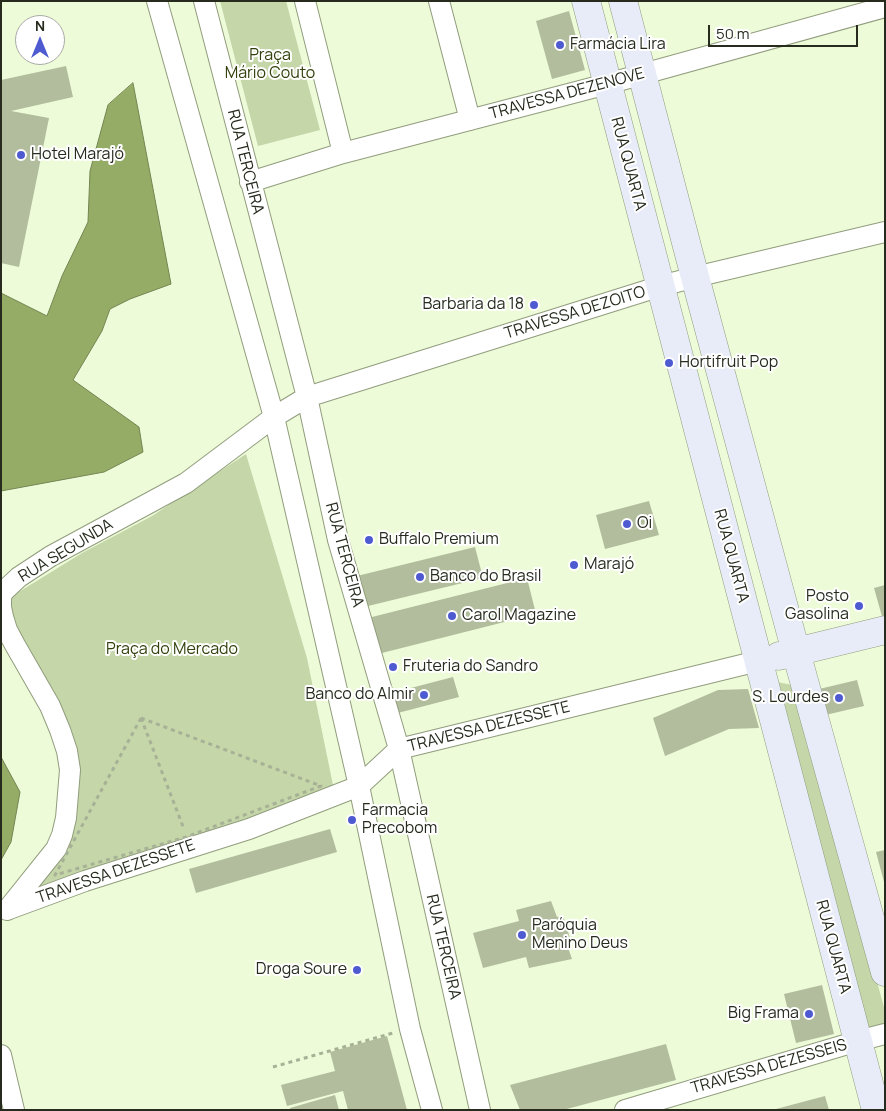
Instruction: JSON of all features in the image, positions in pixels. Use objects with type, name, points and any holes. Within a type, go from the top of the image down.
[{"type":"street","points":[[157,1],[274,417],[359,786],[410,1028],[432,1110]]},
{"type":"street","name":"RUA TERCEIRA","points":[[204,1],[307,397],[338,540],[399,749],[480,1110]]},
{"type":"street","points":[[305,1],[343,154]]},
{"type":"street","points":[[439,1],[470,120]]},
{"type":"street","name":"RUA QUARTA","points":[[586,1],[876,1110]]},
{"type":"street","points":[[622,1],[796,652],[885,972]]},
{"type":"street","name":"TRAVESSA DEZENOVE","points":[[250,182],[343,154],[607,84],[885,7]]},
{"type":"street","name":"TRAVESSA DEZOITO","points":[[274,417],[307,397],[661,286],[885,232]]},
{"type":"street","name":"RUA SEGUNDA","points":[[4,912],[51,855],[59,842],[66,818],[70,770],[67,750],[50,706],[15,645],[3,617],[2,596],[4,591],[19,577],[51,556],[186,483],[274,417]]},
{"type":"street","name":"TRAVESSA DEZESSETE","points":[[4,912],[85,881],[249,828],[359,786],[399,749],[885,630]]},
{"type":"street","name":"TRAVESSA DEZESSEIS","points":[[625,1110],[885,1034]]},
{"type":"street","points":[[1,1055],[14,1110]]},
{"type":"path","points":[[141,718],[186,837]]},
{"type":"path","points":[[141,718],[321,786],[186,837],[55,875],[141,718]]},
{"type":"path","points":[[273,1066],[410,1028]]},
{"type":"green space","name":"Praça Mário Couto","points":[[220,1],[286,1],[320,130],[258,146]]},
{"type":"green space","name":"Praça do Mercado","points":[[246,454],[307,658],[334,790],[176,848],[33,890],[79,778],[17,637],[9,598],[82,553],[152,516]]},
{"type":"green space","points":[[777,682],[792,685],[879,989],[885,1011],[885,1024],[874,1029],[863,1031]]},
{"type":"shaded area","points":[[133,83],[171,284],[130,299],[110,309],[102,331],[73,380],[139,427],[143,452],[104,472],[1,491],[1,293],[47,316],[62,276],[88,222],[90,171],[108,105]]},
{"type":"shaded area","points":[[1,757],[20,792],[11,842],[1,860]]},
{"type":"building","name":"Farmácia Lira","points":[[569,11],[585,70],[552,79],[536,21]]},
{"type":"building","name":"Hotel Marajó","points":[[66,66],[73,97],[11,111],[49,118],[19,267],[1,263],[1,80]]},
{"type":"building","name":"Oi","points":[[649,501],[659,535],[605,549],[596,515]]},
{"type":"building","name":"Banco do Brasil","points":[[475,547],[483,578],[364,607],[357,576]]},
{"type":"building","name":"Carol Magazine","points":[[527,578],[536,614],[378,654],[368,618]]},
{"type":"building","points":[[885,585],[885,620],[883,620],[874,588]]},
{"type":"building","name":"Banco do Almir","points":[[453,677],[459,697],[394,714],[388,694]]},
{"type":"building","name":"S. Lourdes","points":[[857,680],[864,706],[821,716],[815,690]]},
{"type":"building","points":[[748,689],[759,728],[729,729],[665,756],[653,718],[718,690]]},
{"type":"building","points":[[330,829],[337,852],[196,893],[189,869]]},
{"type":"building","points":[[885,850],[885,882],[884,882],[876,852]]},
{"type":"building","name":"Paróquia Menino Deus","points":[[551,901],[557,917],[563,916],[570,938],[565,939],[572,959],[529,968],[526,957],[483,968],[473,933],[519,921],[516,910]]},
{"type":"building","name":"Big Frama","points":[[822,985],[834,1034],[796,1043],[784,994]]},
{"type":"building","points":[[387,1036],[407,1110],[348,1110],[343,1091],[287,1106],[281,1085],[335,1071],[330,1052]]},
{"type":"building","points":[[666,1044],[676,1080],[563,1110],[520,1110],[510,1085]]},
{"type":"building","points":[[335,1095],[339,1110],[290,1110],[290,1108]]},
{"type":"building","points":[[825,1096],[829,1110],[776,1110],[776,1109]]},
{"type":"place","name":"Farmácia Lira","points":[[560,45]]},
{"type":"place","name":"Hotel Marajó","points":[[21,155]]},
{"type":"place","name":"Barbaria da 18","points":[[534,305]]},
{"type":"place","name":"Hortifruit Pop","points":[[669,363]]},
{"type":"place","name":"Oi","points":[[627,524]]},
{"type":"place","name":"Buffalo Premium","points":[[369,540]]},
{"type":"place","name":"Marajó","points":[[574,565]]},
{"type":"place","name":"Banco do Brasil","points":[[420,577]]},
{"type":"place","name":"Posto Gasolina","points":[[859,606]]},
{"type":"place","name":"Carol Magazine","points":[[452,616]]},
{"type":"place","name":"Fruteria do Sandro","points":[[393,667]]},
{"type":"place","name":"Banco do Almir","points":[[424,695]]},
{"type":"place","name":"S. Lourdes","points":[[839,698]]},
{"type":"place","name":"Farmacia Precobom","points":[[352,820]]},
{"type":"place","name":"Paróquia Menino Deus","points":[[522,935]]},
{"type":"place","name":"Droga Soure","points":[[357,970]]},
{"type":"place","name":"Big Frama","points":[[809,1014]]}]
